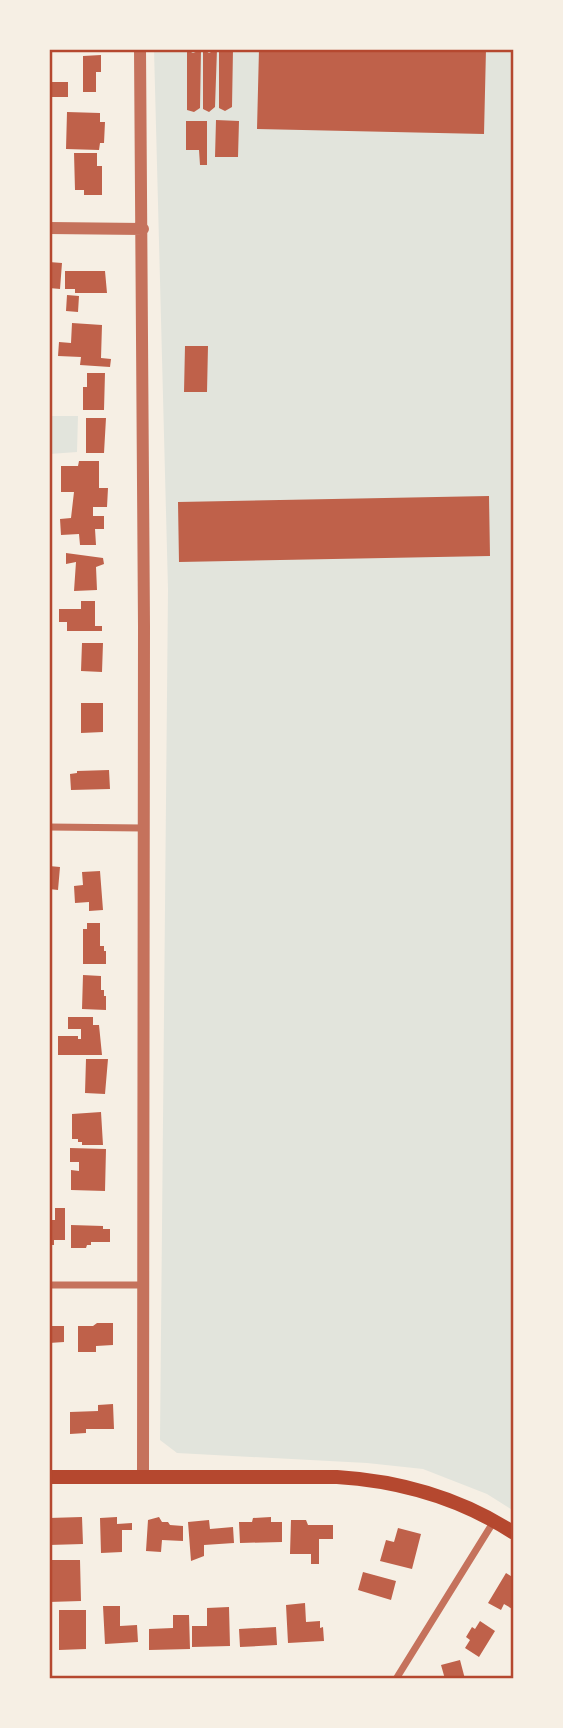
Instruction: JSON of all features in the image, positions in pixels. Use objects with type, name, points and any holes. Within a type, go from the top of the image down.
[{"type":"main road","points":[[49,1477],[371,1479],[444,1497],[495,1520],[514,1533]]},
{"type":"street","points":[[140,49],[143,229],[142,1476]]},
{"type":"street","points":[[49,228],[143,229]]},
{"type":"street","points":[[49,827],[143,828]]},
{"type":"street","points":[[49,1285],[144,1285]]},
{"type":"street","points":[[397,1679],[495,1520]]},
{"type":"shaded area","points":[[154,49],[514,49],[514,1511],[487,1494],[423,1469],[367,1463],[177,1453],[160,1440],[168,589]]},
{"type":"shaded area","points":[[49,416],[78,416],[77,452],[49,454]]},
{"type":"building","points":[[203,49],[209,53],[217,49],[215,107],[209,112],[203,109]]},
{"type":"building","points":[[219,49],[225,52],[233,49],[232,107],[225,111],[219,108]]},
{"type":"building","points":[[259,49],[486,49],[484,134],[257,129]]},
{"type":"building","points":[[187,50],[193,53],[201,50],[200,108],[194,112],[187,110]]},
{"type":"building","points":[[101,55],[101,72],[96,72],[96,92],[83,92],[83,56]]},
{"type":"building","points":[[49,82],[68,82],[68,97],[49,97]]},
{"type":"building","points":[[67,112],[100,113],[100,122],[105,122],[104,143],[100,143],[99,150],[66,149]]},
{"type":"building","points":[[216,120],[239,121],[238,157],[215,157]]},
{"type":"building","points":[[186,121],[207,121],[207,165],[200,165],[199,150],[186,150]]},
{"type":"building","points":[[74,153],[97,153],[97,166],[102,166],[102,195],[84,195],[84,190],[75,190]]},
{"type":"building","points":[[49,262],[62,263],[60,289],[49,288]]},
{"type":"building","points":[[65,271],[105,271],[107,293],[75,293],[75,289],[65,289]]},
{"type":"building","points":[[67,295],[79,296],[78,312],[66,311]]},
{"type":"building","points":[[72,323],[102,325],[101,358],[111,359],[110,367],[80,365],[81,357],[58,356],[59,342],[71,343]]},
{"type":"building","points":[[185,346],[208,346],[207,392],[184,392]]},
{"type":"building","points":[[87,373],[105,373],[104,410],[83,410],[83,387],[87,387]]},
{"type":"building","points":[[86,418],[106,418],[104,453],[86,453]]},
{"type":"building","points":[[79,461],[99,461],[99,488],[108,488],[107,507],[93,507],[93,516],[104,516],[104,529],[95,529],[96,545],[80,545],[79,534],[61,535],[60,519],[71,518],[74,492],[61,492],[61,466],[78,466]]},
{"type":"building","points":[[489,496],[490,556],[179,562],[178,502]]},
{"type":"building","points":[[66,553],[103,558],[104,564],[96,567],[97,590],[74,591],[76,562],[66,564]]},
{"type":"building","points":[[81,601],[95,601],[95,626],[102,626],[102,631],[67,631],[67,622],[59,622],[59,609],[81,609]]},
{"type":"building","points":[[82,643],[103,643],[102,672],[81,671]]},
{"type":"building","points":[[81,703],[103,703],[103,732],[81,733]]},
{"type":"building","points":[[109,770],[110,789],[71,790],[70,774],[77,771]]},
{"type":"building","points":[[49,866],[60,867],[58,890],[49,889]]},
{"type":"building","points":[[100,871],[103,910],[89,911],[89,902],[75,903],[74,886],[83,885],[82,872]]},
{"type":"building","points":[[87,923],[100,923],[100,946],[104,946],[106,951],[106,964],[83,964],[83,929],[87,929]]},
{"type":"building","points":[[83,975],[101,976],[106,1010],[82,1009]]},
{"type":"building","points":[[68,1017],[93,1017],[93,1025],[99,1025],[102,1055],[58,1055],[58,1036],[78,1036],[78,1039],[81,1039],[81,1029],[68,1029]]},
{"type":"building","points":[[86,1059],[108,1059],[105,1094],[85,1093]]},
{"type":"building","points":[[101,1112],[103,1145],[82,1145],[78,1139],[72,1139],[72,1114]]},
{"type":"building","points":[[70,1148],[106,1149],[105,1191],[71,1190],[71,1170],[79,1171],[79,1162],[70,1162]]},
{"type":"building","points":[[55,1208],[65,1208],[65,1240],[54,1240],[54,1245],[49,1245],[49,1220],[55,1220]]},
{"type":"building","points":[[71,1225],[103,1226],[103,1229],[110,1229],[110,1242],[91,1242],[86,1248],[71,1248]]},
{"type":"building","points":[[97,1323],[113,1323],[113,1345],[96,1346],[96,1352],[78,1352],[78,1326],[93,1326]]},
{"type":"building","points":[[49,1326],[64,1326],[64,1342],[49,1343]]},
{"type":"building","points":[[113,1404],[114,1429],[86,1429],[86,1433],[70,1434],[70,1412],[98,1411],[98,1405]]},
{"type":"building","points":[[82,1517],[83,1544],[49,1545],[49,1518]]},
{"type":"building","points":[[117,1517],[117,1524],[132,1523],[132,1530],[122,1530],[122,1552],[101,1553],[100,1518]]},
{"type":"building","points":[[159,1517],[162,1522],[168,1522],[170,1525],[183,1526],[183,1541],[162,1540],[161,1552],[146,1551],[148,1520]]},
{"type":"building","points":[[271,1517],[271,1522],[282,1522],[282,1542],[240,1543],[239,1522]]},
{"type":"building","points":[[209,1520],[210,1529],[233,1527],[234,1543],[204,1545],[204,1556],[191,1561],[188,1522]]},
{"type":"building","points":[[291,1520],[306,1520],[308,1525],[333,1525],[333,1539],[319,1539],[319,1564],[311,1564],[311,1554],[290,1554]]},
{"type":"building","points":[[398,1528],[421,1534],[412,1569],[380,1561],[386,1540],[394,1542]]},
{"type":"building","points":[[49,1560],[80,1560],[81,1601],[49,1602]]},
{"type":"building","points":[[363,1572],[396,1581],[391,1600],[358,1590]]},
{"type":"building","points":[[506,1573],[514,1578],[514,1610],[504,1604],[501,1610],[488,1603]]},
{"type":"building","points":[[305,1603],[306,1622],[320,1621],[324,1641],[288,1643],[286,1605]]},
{"type":"building","points":[[103,1606],[120,1606],[120,1626],[137,1625],[138,1642],[105,1644]]},
{"type":"building","points":[[229,1607],[230,1646],[192,1647],[192,1626],[207,1626],[207,1608]]},
{"type":"building","points":[[59,1610],[86,1610],[86,1649],[59,1650]]},
{"type":"building","points":[[173,1615],[189,1615],[190,1649],[149,1650],[149,1629],[173,1628]]},
{"type":"building","points":[[480,1621],[495,1631],[479,1657],[465,1648],[470,1640],[466,1637]]},
{"type":"building","points":[[276,1627],[277,1645],[240,1647],[239,1629]]},
{"type":"building","points":[[460,1660],[465,1679],[445,1679],[441,1665]]}]
